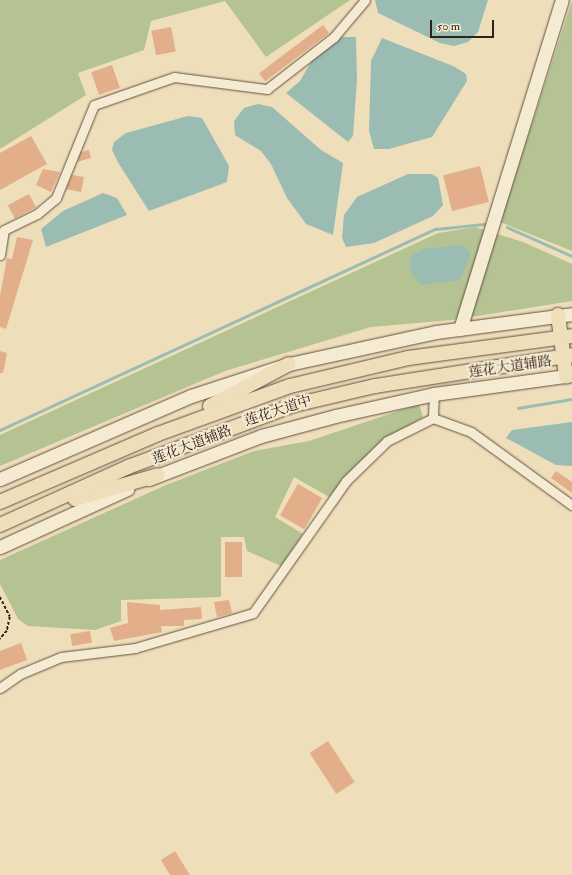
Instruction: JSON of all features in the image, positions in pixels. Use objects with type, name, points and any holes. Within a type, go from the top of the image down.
[{"type":"main road","points":[[558,316],[567,337],[569,376]]},
{"type":"main road","name":"莲花大道中","points":[[0,502],[158,434],[290,386],[408,358],[567,337]]},
{"type":"main road","name":"莲花大道中","points":[[0,525],[128,467],[254,418],[336,394],[412,380],[568,356]]},
{"type":"main road","points":[[408,358],[412,380]]},
{"type":"main road","points":[[158,434],[289,364]]},
{"type":"main road","points":[[23,514],[158,475]]},
{"type":"street","points":[[0,255],[4,230],[38,214],[56,198],[94,105],[174,77],[267,89],[334,37],[365,0]]},
{"type":"street","points":[[460,329],[562,0]]},
{"type":"street","points":[[0,479],[191,396],[289,364],[460,329],[572,314]]},
{"type":"street","name":"莲花大道辅路","points":[[0,547],[158,475],[275,432],[434,394],[569,376]]},
{"type":"street","points":[[433,418],[434,394]]},
{"type":"street","points":[[0,688],[20,674],[61,657],[135,648],[253,614],[350,476],[387,441],[433,418],[471,432],[572,505]]},
{"type":"path","points":[[0,597],[10,617],[7,631],[0,639]]},
{"type":"green space","points":[[0,0],[350,0],[266,57],[225,1],[151,21],[144,50],[78,73],[86,95],[0,149]]},
{"type":"green space","points":[[572,1],[572,251],[500,222]]},
{"type":"green space","points":[[475,227],[523,242],[572,264],[572,301],[452,320],[371,327],[225,371],[0,466],[0,435],[438,233]]},
{"type":"green space","points":[[419,404],[423,417],[385,439],[329,497],[294,477],[275,517],[303,534],[281,566],[247,551],[244,537],[221,537],[221,597],[121,600],[121,621],[95,630],[28,626],[18,619],[0,584],[0,560],[166,485],[254,451],[309,441]]},
{"type":"water","points":[[375,0],[488,0],[478,32],[468,42],[454,46],[440,43],[378,13]]},
{"type":"water","points":[[342,37],[356,37],[357,80],[353,136],[348,142],[286,93],[300,81],[312,60]]},
{"type":"water","points":[[382,38],[453,66],[466,74],[467,81],[432,137],[389,149],[374,149],[369,131],[371,61]]},
{"type":"water","points":[[258,104],[272,107],[321,150],[343,163],[333,235],[306,224],[287,198],[271,164],[261,151],[235,135],[234,121],[244,108]]},
{"type":"water","points":[[188,116],[202,118],[229,166],[227,182],[149,211],[119,164],[112,150],[114,142],[126,133]]},
{"type":"water","points":[[408,174],[432,174],[438,178],[443,205],[433,216],[374,243],[346,247],[342,238],[344,215],[357,197]]},
{"type":"water","points":[[103,193],[117,198],[127,215],[46,247],[41,229],[63,211]]},
{"type":"water","points":[[461,245],[471,253],[460,280],[421,285],[410,271],[410,257],[423,249]]},
{"type":"water","points":[[572,422],[572,466],[556,465],[506,438],[512,430]]},
{"type":"building","points":[[323,25],[329,33],[265,81],[259,73]]},
{"type":"building","points":[[171,27],[176,52],[156,55],[151,31]]},
{"type":"building","points":[[112,65],[120,88],[99,95],[91,72]]},
{"type":"building","points":[[31,136],[47,164],[0,190],[0,153]]},
{"type":"building","points":[[89,150],[91,158],[77,162],[81,152]]},
{"type":"building","points":[[480,166],[489,202],[452,211],[443,175]]},
{"type":"building","points":[[43,169],[60,172],[51,192],[36,185]]},
{"type":"building","points":[[72,175],[84,177],[81,192],[66,189]]},
{"type":"building","points":[[29,194],[36,207],[15,219],[8,205]]},
{"type":"building","points":[[17,237],[33,240],[6,329],[0,327],[0,296],[7,258],[12,259]]},
{"type":"building","points":[[0,351],[7,353],[3,373],[0,373]]},
{"type":"building","points":[[556,471],[572,482],[572,493],[551,478]]},
{"type":"building","points":[[298,484],[322,498],[304,529],[280,515]]},
{"type":"building","points":[[225,542],[242,542],[242,577],[225,577]]},
{"type":"building","points":[[229,600],[232,613],[217,617],[214,602]]},
{"type":"building","points":[[127,602],[160,605],[160,610],[201,607],[202,619],[184,620],[184,626],[161,626],[162,632],[114,641],[110,628],[128,623]]},
{"type":"building","points":[[90,631],[92,643],[72,646],[70,634]]},
{"type":"building","points":[[21,643],[27,660],[0,670],[0,651]]},
{"type":"building","points":[[328,741],[355,782],[336,794],[310,753]]},
{"type":"building","points":[[175,851],[190,875],[170,875],[161,860]]},
{"type":"waterway","points":[[0,430],[436,229],[484,224]]},
{"type":"waterway","points":[[507,227],[572,256]]},
{"type":"waterway","points":[[518,408],[572,399]]}]
